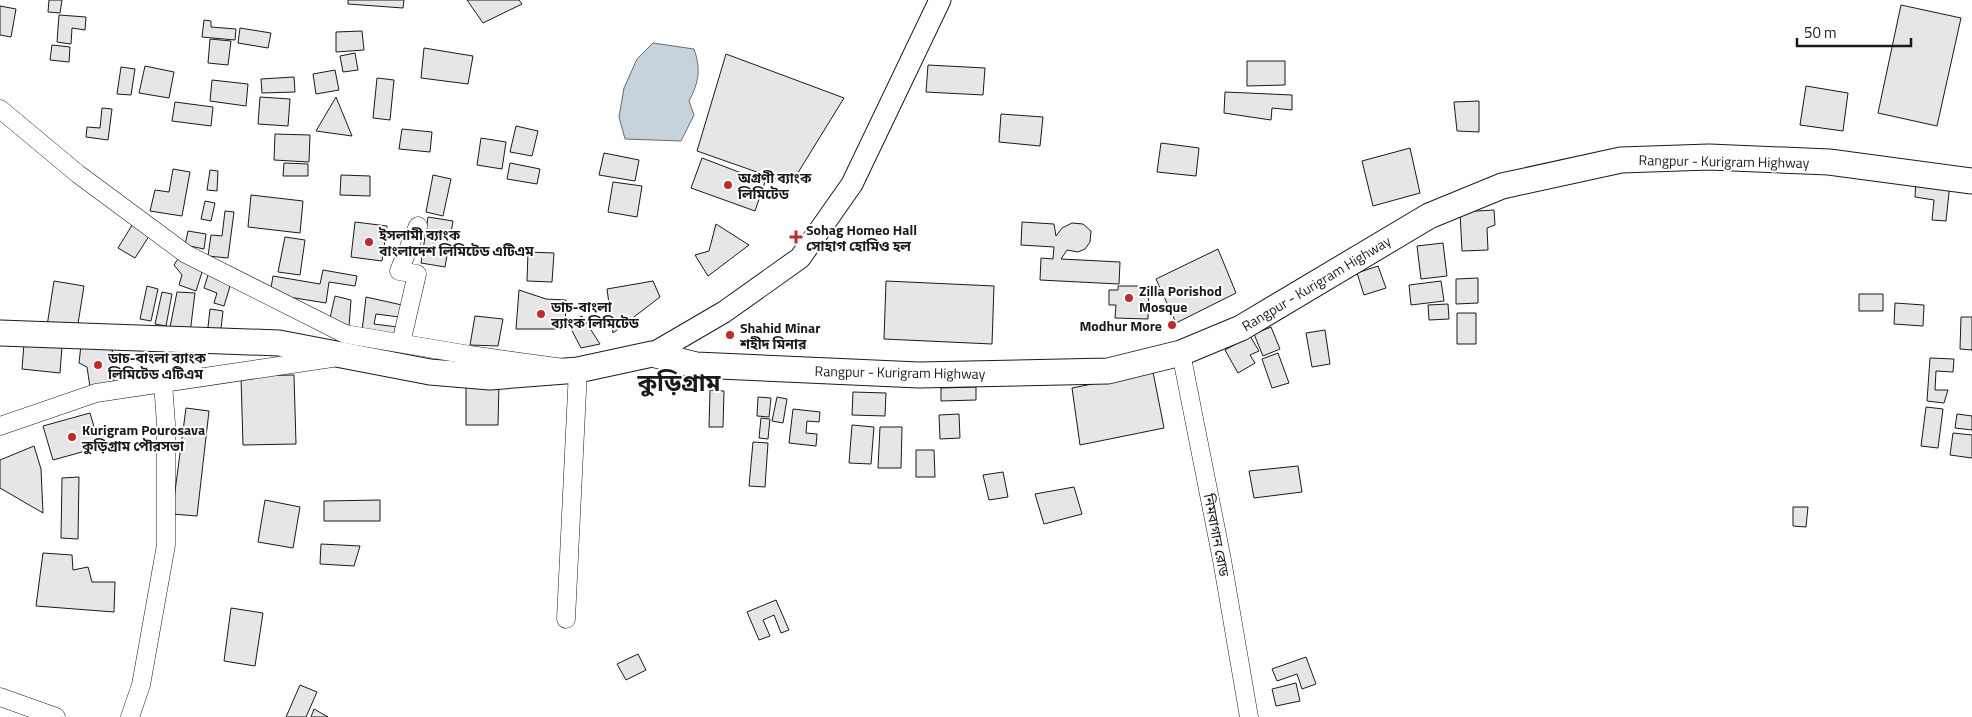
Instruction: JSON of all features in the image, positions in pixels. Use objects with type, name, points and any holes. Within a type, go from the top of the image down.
[{"type":"highway","name":"Rangpur - Kurigram Highway","points":[[652,354],[696,365],[919,375],[1108,370],[1181,353],[1241,328],[1429,216],[1502,186],[1621,160],[1709,157],[1829,162],[1972,181]]},
{"type":"highway","points":[[0,333],[279,344],[430,372],[490,376],[578,370],[652,354]]},
{"type":"main road","points":[[652,354],[724,312],[800,258],[852,184],[940,0]]},
{"type":"street","points":[[0,109],[78,174],[186,254],[345,334],[578,370],[566,619]]},
{"type":"street","points":[[401,344],[417,274],[399,271],[418,226]]},
{"type":"street","name":"নিমবাগান রোড","points":[[1181,353],[1222,560],[1249,717]]},
{"type":"street","points":[[0,426],[96,394],[342,356]]},
{"type":"street","points":[[130,717],[141,685],[166,544],[166,424],[163,383]]},
{"type":"street","points":[[0,697],[56,717]]},
{"type":"shaded area","points":[[653,43],[694,49],[698,63],[695,88],[689,101],[694,115],[681,141],[625,139],[619,117],[624,88],[637,59]]},
{"type":"building","points":[[49,0],[62,0],[60,13],[48,12]]},
{"type":"building","points":[[348,0],[404,0],[403,8],[348,4]]},
{"type":"building","points":[[467,0],[519,0],[522,4],[483,23]]},
{"type":"building","points":[[1901,5],[1961,18],[1937,126],[1878,113]]},
{"type":"building","points":[[0,6],[16,9],[11,37],[0,35]]},
{"type":"building","points":[[59,15],[86,17],[85,30],[72,28],[71,44],[57,42]]},
{"type":"building","points":[[204,20],[211,21],[211,27],[236,29],[235,40],[202,37]]},
{"type":"building","points":[[240,28],[271,33],[268,48],[238,43]]},
{"type":"building","points":[[362,31],[364,50],[336,52],[336,32]]},
{"type":"building","points":[[210,39],[231,41],[228,65],[208,63]]},
{"type":"building","points":[[52,45],[70,47],[69,62],[50,60]]},
{"type":"building","points":[[424,48],[473,56],[468,84],[421,78]]},
{"type":"building","points":[[355,53],[358,70],[343,72],[340,56]]},
{"type":"building","points":[[726,54],[844,98],[791,184],[697,151]]},
{"type":"building","points":[[1247,61],[1285,61],[1285,85],[1247,86]]},
{"type":"building","points":[[928,65],[985,68],[983,95],[926,92]]},
{"type":"building","points":[[145,66],[174,72],[169,98],[139,93]]},
{"type":"building","points":[[121,67],[135,69],[131,95],[117,94]]},
{"type":"building","points":[[335,70],[339,90],[316,94],[313,74]]},
{"type":"building","points":[[294,77],[295,92],[262,93],[261,79]]},
{"type":"building","points":[[377,78],[394,80],[390,120],[373,118]]},
{"type":"building","points":[[212,80],[248,84],[246,106],[210,101]]},
{"type":"building","points":[[1806,86],[1848,93],[1843,131],[1800,125]]},
{"type":"building","points":[[1225,92],[1292,95],[1292,110],[1272,108],[1271,120],[1224,113]]},
{"type":"building","points":[[260,97],[290,99],[288,126],[258,124]]},
{"type":"building","points":[[336,97],[352,136],[316,131]]},
{"type":"building","points":[[1479,101],[1479,132],[1457,131],[1454,102]]},
{"type":"building","points":[[175,102],[213,107],[211,126],[172,121]]},
{"type":"building","points":[[102,108],[112,109],[108,140],[86,137],[87,127],[100,128]]},
{"type":"building","points":[[1001,114],[1043,117],[1040,146],[999,142]]},
{"type":"building","points":[[516,126],[538,131],[532,156],[510,152]]},
{"type":"building","points":[[402,129],[432,132],[430,152],[399,149]]},
{"type":"building","points":[[275,134],[310,135],[309,162],[274,160]]},
{"type":"building","points":[[481,138],[506,142],[502,169],[477,165]]},
{"type":"building","points":[[1161,143],[1199,148],[1196,176],[1157,172]]},
{"type":"building","points":[[1410,148],[1420,193],[1373,206],[1362,161]]},
{"type":"building","points":[[604,153],[639,160],[635,181],[599,175]]},
{"type":"building","name":"অগ্রণী ব্যাংক লিমিটেড","points":[[702,158],[765,182],[755,211],[691,188]]},
{"type":"building","points":[[284,163],[308,164],[308,176],[283,176]]},
{"type":"building","points":[[510,163],[540,169],[537,184],[507,179]]},
{"type":"building","points":[[173,169],[190,172],[182,216],[150,211],[155,190],[169,192]]},
{"type":"building","points":[[210,170],[218,171],[217,191],[207,190]]},
{"type":"building","points":[[341,175],[370,176],[370,196],[340,195]]},
{"type":"building","points":[[433,175],[451,179],[443,216],[426,212]]},
{"type":"building","points":[[1916,179],[1950,183],[1946,221],[1932,220],[1934,200],[1915,197]]},
{"type":"building","points":[[613,182],[642,186],[637,217],[608,212]]},
{"type":"building","points":[[251,195],[303,201],[300,233],[248,227]]},
{"type":"building","points":[[205,201],[215,203],[211,221],[201,219]]},
{"type":"building","points":[[1494,210],[1495,225],[1487,228],[1488,250],[1462,251],[1460,212]]},
{"type":"building","points":[[225,211],[234,212],[228,258],[208,256],[211,235],[222,236]]},
{"type":"building","points":[[428,217],[453,221],[445,267],[421,263]]},
{"type":"building","points":[[134,222],[151,233],[135,258],[118,248]]},
{"type":"building","name":"ইসলামী ব্যাংক বাংলাদেশ লিমিটেড এটিএম","points":[[355,222],[387,226],[382,261],[351,257]]},
{"type":"building","points":[[1022,222],[1054,224],[1056,236],[1062,228],[1072,223],[1083,224],[1091,231],[1090,242],[1085,249],[1078,252],[1067,250],[1061,259],[1120,262],[1119,284],[1040,280],[1041,258],[1053,259],[1054,247],[1021,245]]},
{"type":"building","points":[[716,224],[749,245],[708,276],[695,255],[709,251]]},
{"type":"building","points":[[188,231],[206,234],[204,249],[185,245]]},
{"type":"building","points":[[285,237],[305,240],[300,275],[278,272]]},
{"type":"building","points":[[1443,243],[1447,276],[1421,279],[1417,246]]},
{"type":"building","points":[[1218,249],[1236,293],[1176,323],[1156,279]]},
{"type":"building","points":[[528,252],[554,253],[552,282],[527,281]]},
{"type":"building","points":[[179,257],[202,272],[196,291],[179,285],[182,275],[174,265]]},
{"type":"building","points":[[1378,266],[1386,288],[1364,295],[1357,273]]},
{"type":"building","points":[[323,270],[357,276],[355,286],[329,282],[326,303],[270,294],[273,276],[320,284]]},
{"type":"building","points":[[208,275],[231,283],[224,306],[214,303],[217,293],[204,288]]},
{"type":"building","points":[[1478,278],[1478,303],[1456,304],[1456,279]]},
{"type":"building","points":[[54,281],[84,286],[77,330],[47,326]]},
{"type":"building","points":[[653,281],[660,297],[613,333],[607,289]]},
{"type":"building","points":[[886,281],[994,286],[992,344],[884,339]]},
{"type":"building","points":[[1441,281],[1444,301],[1411,305],[1409,285]]},
{"type":"building","points":[[147,286],[158,289],[151,321],[140,319]]},
{"type":"building","name":"Zilla Porishod Mosque","points":[[1118,286],[1149,286],[1148,319],[1115,318],[1116,305],[1109,305],[1109,290],[1118,290]]},
{"type":"building","name":"ডাচ-বাংলা ব্যাংক লিমিটেড","points":[[519,290],[546,299],[566,300],[565,329],[516,329]]},
{"type":"building","points":[[162,292],[172,294],[166,326],[155,324]]},
{"type":"building","points":[[177,292],[195,293],[190,333],[169,332]]},
{"type":"building","points":[[1859,294],[1883,294],[1883,311],[1859,311]]},
{"type":"building","points":[[335,296],[351,300],[349,326],[330,318]]},
{"type":"building","points":[[366,297],[402,305],[399,317],[376,314],[374,324],[398,327],[397,338],[362,331]]},
{"type":"building","points":[[1895,303],[1924,305],[1923,326],[1894,324]]},
{"type":"building","points":[[1448,304],[1449,319],[1429,320],[1428,305]]},
{"type":"building","points":[[210,309],[223,311],[220,338],[207,336]]},
{"type":"building","points":[[1457,313],[1476,313],[1476,344],[1457,344]]},
{"type":"building","points":[[475,316],[503,319],[498,346],[470,345]]},
{"type":"building","points":[[582,316],[600,344],[581,348],[568,323]]},
{"type":"building","points":[[1961,317],[1972,317],[1972,350],[1960,349]]},
{"type":"building","points":[[1271,327],[1280,349],[1263,356],[1254,334]]},
{"type":"building","points":[[1325,330],[1330,364],[1312,367],[1306,333]]},
{"type":"building","points":[[1250,336],[1259,351],[1250,355],[1255,363],[1238,373],[1225,350]]},
{"type":"building","points":[[24,343],[62,346],[60,373],[22,369]]},
{"type":"building","name":"ডাচ-বাংলা ব্যাংক লিমিটেড এটিএম","points":[[81,345],[112,346],[114,381],[90,387],[87,367],[79,363]]},
{"type":"building","points":[[1278,353],[1289,383],[1272,388],[1262,359]]},
{"type":"building","points":[[1930,358],[1954,359],[1953,372],[1936,371],[1935,390],[1948,390],[1944,403],[1927,401]]},
{"type":"building","points":[[1153,372],[1164,428],[1080,445],[1072,388]]},
{"type":"building","points":[[294,375],[296,444],[243,445],[241,376]]},
{"type":"building","points":[[466,382],[499,382],[498,425],[466,425]]},
{"type":"building","points":[[976,387],[976,400],[941,401],[941,388]]},
{"type":"building","points":[[710,390],[724,391],[723,427],[709,427]]},
{"type":"building","points":[[853,392],[886,393],[885,416],[852,415]]},
{"type":"building","points":[[758,397],[771,398],[769,417],[757,416]]},
{"type":"building","points":[[777,397],[787,399],[783,423],[772,421]]},
{"type":"building","points":[[1926,407],[1943,409],[1938,448],[1921,446]]},
{"type":"building","points":[[186,408],[209,411],[197,516],[172,514]]},
{"type":"building","points":[[793,409],[820,412],[819,422],[807,421],[806,433],[817,434],[816,446],[789,443]]},
{"type":"building","name":"Kurigram Pourosava কুড়িগ্রাম পৌরসভা","points":[[90,413],[100,447],[53,460],[43,426]]},
{"type":"building","points":[[959,414],[960,438],[940,439],[939,415]]},
{"type":"building","points":[[1957,414],[1972,416],[1972,430],[1955,428]]},
{"type":"building","points":[[761,418],[770,419],[768,439],[759,438]]},
{"type":"building","points":[[852,425],[874,427],[871,464],[849,463]]},
{"type":"building","points":[[880,427],[902,427],[901,468],[878,468]]},
{"type":"building","points":[[1953,433],[1972,435],[1972,458],[1950,455]]},
{"type":"building","points":[[753,442],[768,443],[765,487],[749,486]]},
{"type":"building","points":[[34,446],[41,469],[43,513],[0,488],[0,460]]},
{"type":"building","points":[[916,450],[934,450],[935,477],[916,477]]},
{"type":"building","points":[[1298,466],[1302,492],[1254,498],[1249,471]]},
{"type":"building","points":[[1003,472],[1008,497],[989,500],[983,475]]},
{"type":"building","points":[[79,477],[78,539],[61,538],[62,478]]},
{"type":"building","points":[[1074,487],[1082,514],[1044,524],[1035,494]]},
{"type":"building","points":[[265,500],[300,507],[293,548],[258,542]]},
{"type":"building","points":[[380,500],[380,521],[324,521],[324,501]]},
{"type":"building","points":[[1793,507],[1808,507],[1806,527],[1793,526]]},
{"type":"building","points":[[321,544],[360,546],[354,566],[320,564]]},
{"type":"building","points":[[43,553],[72,555],[73,570],[88,567],[92,582],[115,582],[114,612],[36,606]]},
{"type":"building","points":[[776,600],[789,630],[781,633],[774,615],[763,620],[770,636],[759,640],[747,612]]},
{"type":"building","points":[[231,608],[263,613],[255,666],[224,661]]},
{"type":"building","points":[[638,654],[646,670],[626,680],[617,664]]},
{"type":"building","points":[[1306,657],[1316,684],[1302,689],[1297,674],[1277,681],[1272,669]]},
{"type":"building","points":[[1296,683],[1300,701],[1276,706],[1272,689]]},
{"type":"building","points":[[300,685],[317,692],[306,717],[286,717]]},
{"type":"building","points":[[314,709],[328,717],[311,717]]},
{"type":"place","name":"অগ্রণী ব্যাংক লিমিটেড","points":[[728,185]]},
{"type":"place","name":"Sohag Homeo Hall সোহাগ হোমিও হল","points":[[796,237]]},
{"type":"place","name":"ইসলামী ব্যাংক বাংলাদেশ লিমিটেড এটিএম","points":[[369,242]]},
{"type":"place","name":"Zilla Porishod Mosque","points":[[1129,298]]},
{"type":"place","name":"ডাচ-বাংলা ব্যাংক লিমিটেড","points":[[541,314]]},
{"type":"place","name":"Modhur More","points":[[1172,325]]},
{"type":"place","name":"Shahid Minar শহীদ মিনার","points":[[730,335]]},
{"type":"place","name":"ডাচ-বাংলা ব্যাংক লিমিটেড এটিএম","points":[[98,365]]},
{"type":"place","name":"Kurigram Pourosava কুড়িগ্রাম পৌরসভা","points":[[72,437]]},
{"type":"district","name":"কুড়িগ্রাম","points":[[679,382]]}]
